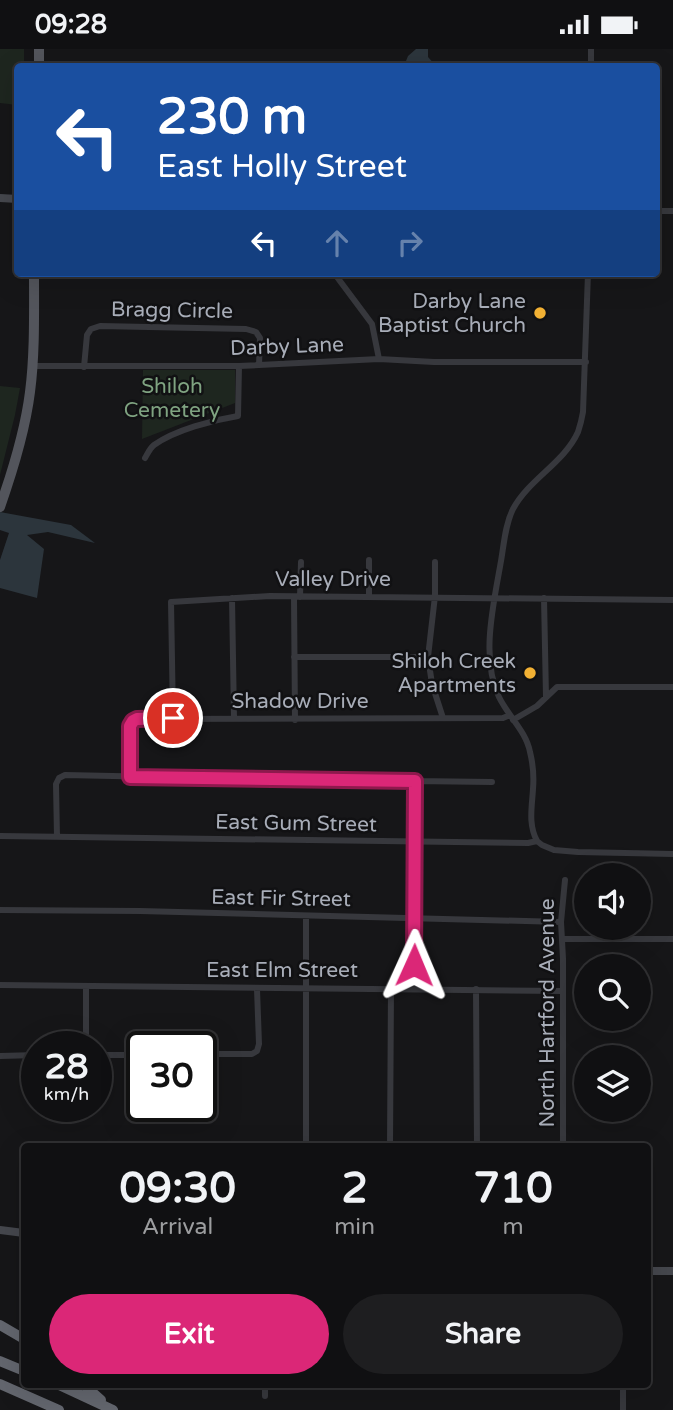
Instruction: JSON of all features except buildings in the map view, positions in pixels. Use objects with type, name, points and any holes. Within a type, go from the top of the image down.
[{"type":"highway","points":[[0,1325],[21,1337]]},
{"type":"highway","points":[[0,1361],[21,1370]]},
{"type":"highway","points":[[0,1384],[59,1410]]},
{"type":"highway","points":[[66,1388],[112,1409]]},
{"type":"highway","points":[[88,1388],[112,1409]]},
{"type":"main road","points":[[0,507],[15,464],[30,392],[33,366],[34,277]]},
{"type":"street","points":[[337,277],[372,324],[379,359]]},
{"type":"street","points":[[537,841],[531,814],[531,754],[528,744],[499,698],[491,673],[490,644],[506,530],[512,512],[521,496],[568,448],[578,432],[583,412],[588,277]]},
{"type":"street","name":"Bragg Circle","points":[[84,366],[87,335],[92,328],[100,326],[246,329],[256,332],[260,338],[259,365]]},
{"type":"street","name":"Darby Lane","points":[[33,366],[239,366],[379,359],[434,362],[586,362]]},
{"type":"street","points":[[145,459],[151,446],[169,437],[214,420],[238,416],[239,366]]},
{"type":"street","points":[[369,559],[369,596]]},
{"type":"street","points":[[295,720],[294,657],[301,562]]},
{"type":"street","points":[[435,562],[435,596],[428,657],[432,684],[443,718]]},
{"type":"street","name":"Valley Drive","points":[[173,718],[171,602],[232,598],[369,596],[673,600]]},
{"type":"street","points":[[232,598],[234,718]]},
{"type":"street","points":[[544,598],[546,698]]},
{"type":"street","points":[[294,657],[428,657]]},
{"type":"street","points":[[512,718],[537,706],[557,687],[673,687]]},
{"type":"street","name":"Shadow Drive","points":[[130,777],[130,726],[137,719],[512,718]]},
{"type":"street","points":[[57,837],[56,784],[59,778],[65,775],[492,782]]},
{"type":"street","points":[[414,989],[415,781]]},
{"type":"street","name":"East Gum Street","points":[[0,836],[415,842],[537,841],[554,850],[673,854]]},
{"type":"street","name":"North Hartford Avenue","points":[[563,1143],[561,922],[565,880]]},
{"type":"street","name":"East Fir Street","points":[[0,910],[561,922]]},
{"type":"street","points":[[306,916],[306,1143]]},
{"type":"street","points":[[562,939],[673,939]]},
{"type":"street","name":"East Elm Street","points":[[0,985],[563,991]]},
{"type":"street","points":[[86,986],[86,1031]]},
{"type":"street","points":[[390,1143],[391,988]]},
{"type":"street","points":[[217,1054],[252,1054],[257,1051],[257,989]]},
{"type":"street","points":[[476,989],[477,1143]]},
{"type":"street","points":[[0,1056],[21,1055]]},
{"type":"street","points":[[0,1230],[21,1233]]},
{"type":"street","points":[[651,1272],[673,1271]]},
{"type":"street","points":[[265,1388],[265,1396]]},
{"type":"street","points":[[623,1388],[623,1410]]},
{"type":"green space","points":[[0,49],[24,49],[24,63],[14,63],[14,105],[0,103]]},
{"type":"green space","name":"Shiloh Cemetery","points":[[143,370],[235,370],[235,403],[142,439]]},
{"type":"green space","points":[[0,386],[20,388],[0,475]]},
{"type":"shaded area","points":[[416,49],[428,49],[428,57],[433,63],[405,63]]},
{"type":"shaded area","points":[[0,512],[71,525],[95,543],[48,532],[27,535],[44,549],[37,598],[0,588],[0,560],[9,533],[0,530]]},
{"type":"place","name":"Darby Lane Baptist Church","points":[[540,313]]},
{"type":"place","name":"Shiloh Creek Apartments","points":[[530,673]]},
{"type":"route","points":[[173,718],[133,721],[130,726],[130,777],[415,781],[414,965]]}]
